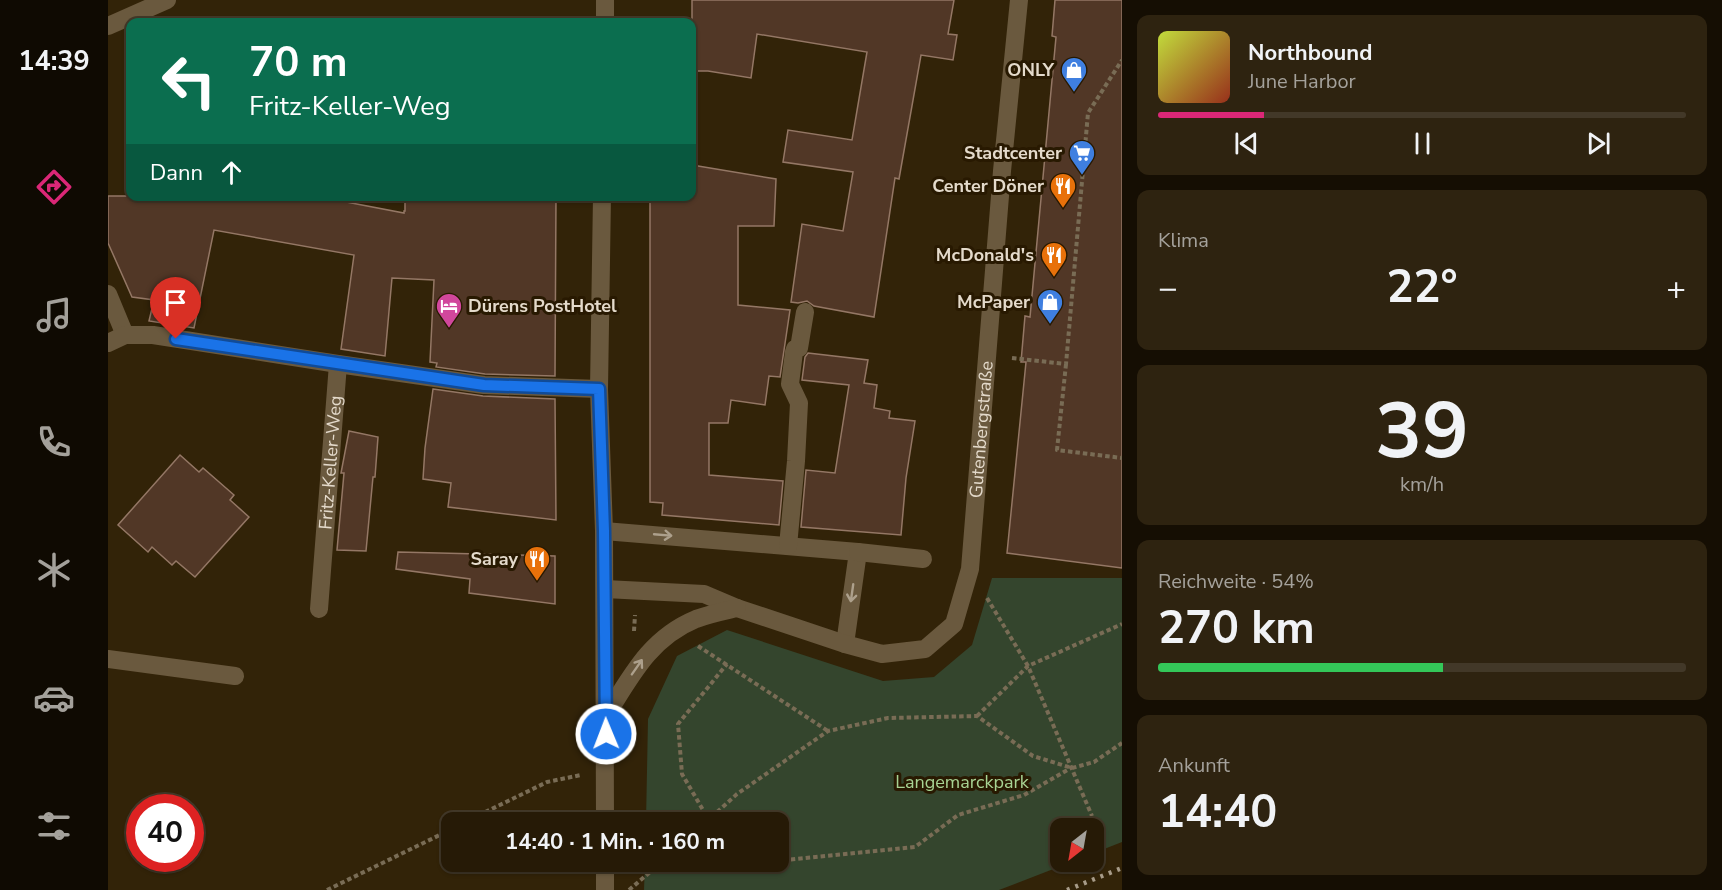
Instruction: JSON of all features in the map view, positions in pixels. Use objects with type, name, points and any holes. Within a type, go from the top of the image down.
[{"type":"street","points":[[126,18],[167,0]]},
{"type":"street","points":[[605,0],[605,18]]},
{"type":"street","name":"Gutenbergstraße","points":[[605,588],[705,594],[737,608],[882,654],[925,649],[954,624],[970,569],[1000,195],[1019,0]]},
{"type":"street","points":[[108,26],[126,18]]},
{"type":"street","points":[[602,201],[599,389],[605,588],[605,812]]},
{"type":"street","points":[[108,294],[125,335]]},
{"type":"street","points":[[788,546],[799,403],[790,384],[794,352],[795,348],[799,348],[805,312]]},
{"type":"street","points":[[108,343],[125,335],[153,335],[484,385],[599,389]]},
{"type":"street","name":"Fritz-Keller-Weg","points":[[319,609],[338,364]]},
{"type":"street","points":[[604,531],[923,559]]},
{"type":"street","points":[[845,644],[858,552]]},
{"type":"street","points":[[606,716],[645,655],[666,635],[697,618],[737,608]]},
{"type":"street","points":[[108,659],[235,676]]},
{"type":"street","points":[[605,872],[605,890]]},
{"type":"path","points":[[1122,60],[1089,113],[1057,450],[1122,458]]},
{"type":"path","points":[[1021,359],[1066,364]]},
{"type":"path","points":[[970,569],[1028,666],[1092,816]]},
{"type":"path","points":[[978,716],[1028,666],[1122,624]]},
{"type":"path","points":[[666,635],[701,647],[828,731]]},
{"type":"path","points":[[703,812],[682,774],[678,724],[727,664]]},
{"type":"path","points":[[718,812],[737,794],[828,731],[888,718],[978,716],[1034,756],[1072,768]]},
{"type":"path","points":[[789,860],[915,847],[958,815],[1024,795],[1072,768],[1094,762],[1122,743]]},
{"type":"path","points":[[486,812],[547,782],[605,770]]},
{"type":"path","points":[[327,890],[441,834]]},
{"type":"path","points":[[629,890],[650,872]]},
{"type":"green space","name":"Langemarckpark","points":[[992,578],[1122,578],[1122,842],[1104,849],[1104,818],[1050,818],[1050,870],[999,890],[644,890],[645,872],[789,872],[789,812],[646,812],[648,719],[677,656],[727,630],[883,681],[934,677],[972,645]]},
{"type":"building","points":[[692,0],[954,0],[948,34],[957,35],[953,60],[921,55],[899,179],[895,178],[874,317],[814,306],[807,301],[791,302],[802,224],[843,231],[853,172],[783,162],[788,130],[852,140],[867,52],[757,34],[751,78],[696,71],[696,18],[692,18]]},
{"type":"building","name":"Stadtcenter","points":[[1055,0],[1122,0],[1122,568],[1007,553],[1026,362],[1021,362],[1025,316],[1030,317],[1056,37],[1052,36]]},
{"type":"building","points":[[696,166],[776,179],[774,226],[738,226],[738,305],[790,310],[780,377],[769,376],[765,405],[731,400],[728,423],[709,423],[709,475],[783,481],[779,525],[662,515],[663,503],[650,502],[650,201],[696,201]]},
{"type":"building","points":[[108,196],[126,196],[126,201],[341,201],[404,213],[405,201],[556,201],[555,376],[485,374],[436,367],[437,363],[430,362],[434,280],[392,278],[385,356],[341,349],[354,255],[214,230],[194,328],[149,321],[154,300],[132,297],[108,243]]},
{"type":"building","points":[[808,353],[868,360],[864,383],[877,385],[874,408],[890,411],[889,418],[915,421],[906,478],[901,535],[801,527],[806,470],[835,473],[849,385],[802,380],[805,357]]},
{"type":"building","points":[[433,389],[483,396],[555,399],[556,520],[448,507],[451,483],[423,479]]},
{"type":"building","points":[[349,431],[378,437],[366,551],[337,550],[344,473],[341,473]]},
{"type":"building","points":[[180,455],[199,472],[203,468],[234,495],[230,500],[249,517],[195,577],[176,561],[172,565],[152,547],[148,552],[118,525]]},
{"type":"building","points":[[398,552],[555,556],[555,604],[469,593],[470,579],[396,569]]},
{"type":"railway","points":[[1067,890],[1122,868]]},
{"type":"place","name":"ONLY","points":[[1074,93]]},
{"type":"place","name":"Stadtcenter","points":[[1082,176]]},
{"type":"place","name":"Center Döner","points":[[1063,209]]},
{"type":"place","name":"McDonald's","points":[[1054,278]]},
{"type":"place","name":"McPaper","points":[[1050,325]]},
{"type":"place","name":"Dürens PostHotel","points":[[449,329]]},
{"type":"place","name":"Saray","points":[[537,582]]},
{"type":"route","points":[[176,339],[484,385],[599,389],[604,531],[606,734]]}]
